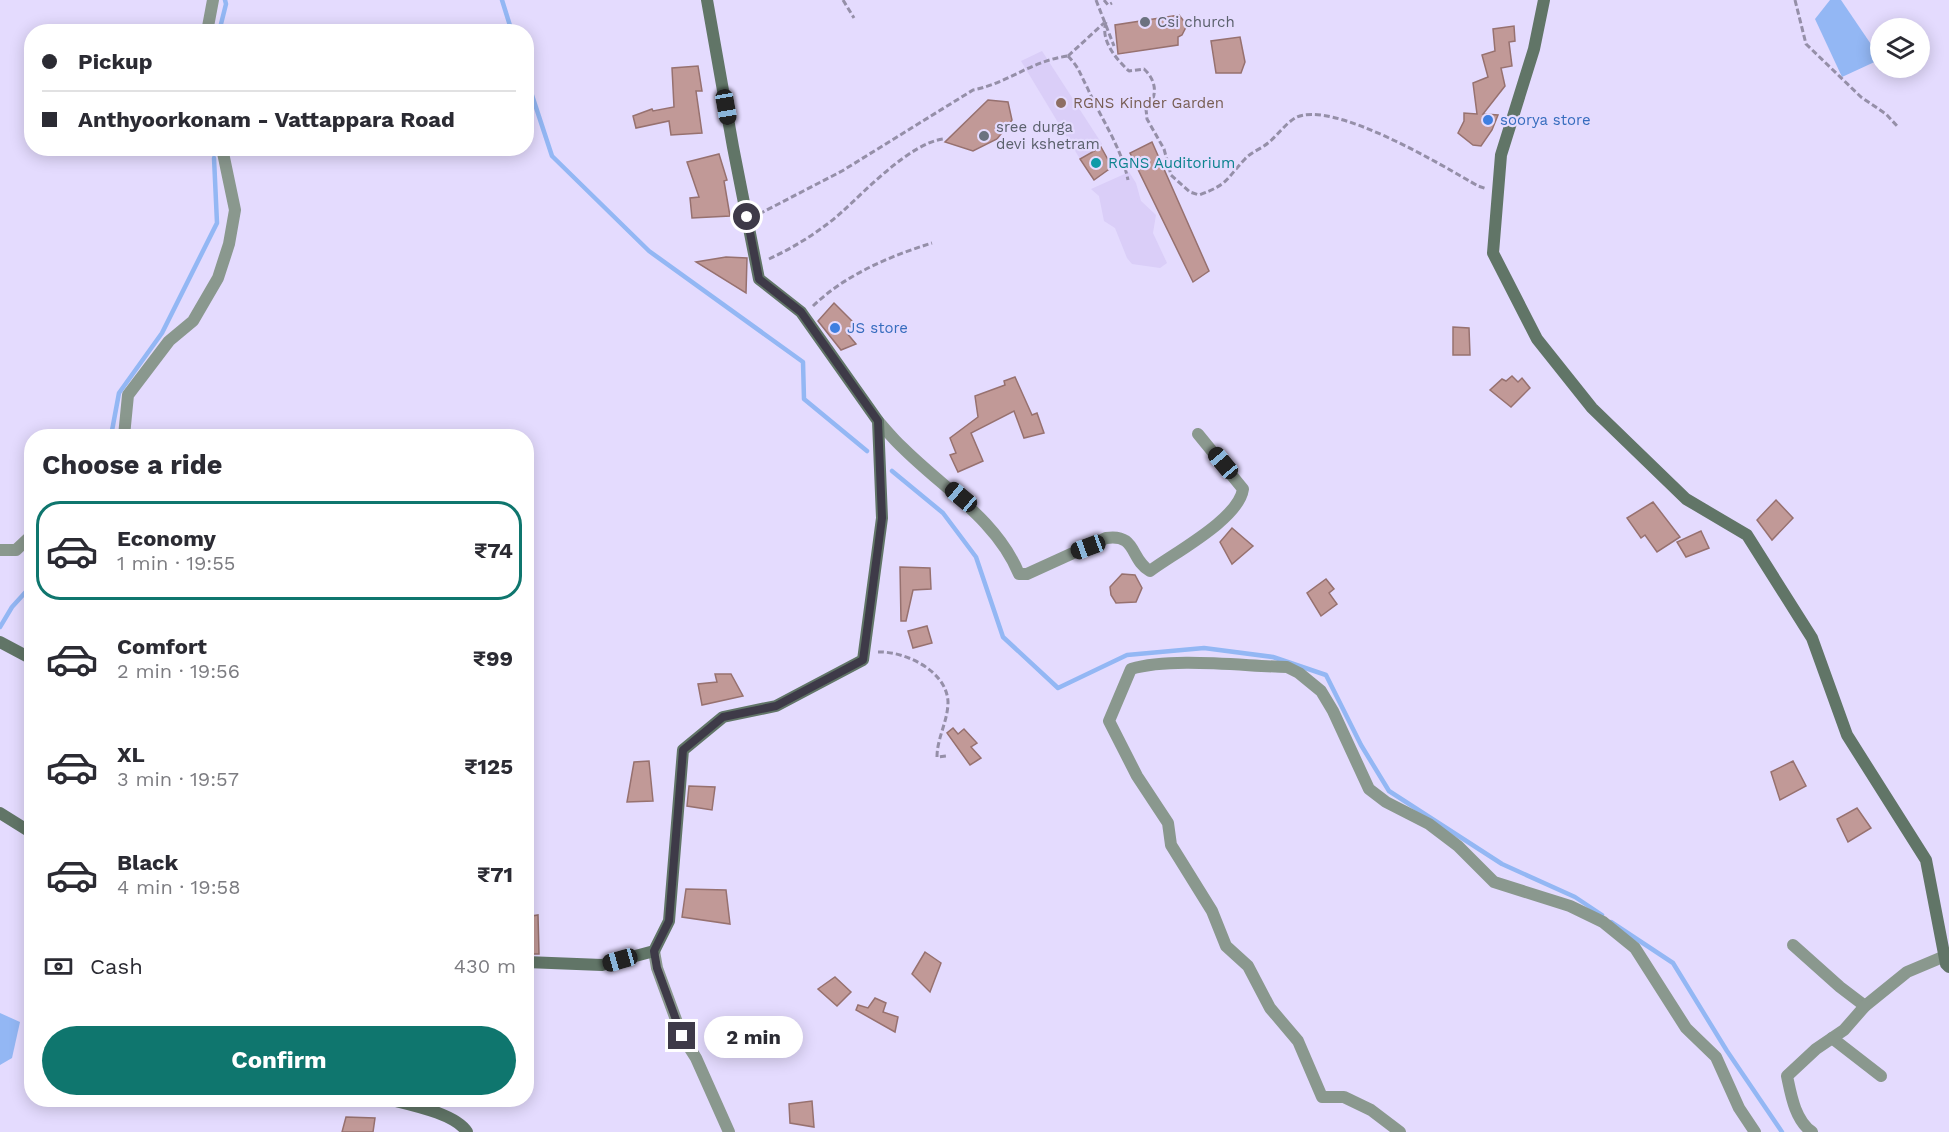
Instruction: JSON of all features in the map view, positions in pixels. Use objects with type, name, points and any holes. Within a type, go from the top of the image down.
[{"type":"street","points":[[208,24],[213,0]]},
{"type":"street","points":[[707,0],[759,279],[804,316],[878,421],[904,449],[961,497],[994,534],[1019,574],[1027,574],[1106,537],[1116,536],[1125,540],[1133,548],[1144,568],[1150,571],[1228,516],[1242,495],[1243,489],[1198,434]]},
{"type":"street","points":[[1544,0],[1534,49],[1501,155],[1493,253],[1537,339],[1592,408],[1686,499],[1747,536],[1812,638],[1847,735],[1926,860],[1947,962],[1907,972],[1865,1006],[1844,1030],[1816,1049],[1787,1076],[1793,1104],[1806,1128],[1812,1132]]},
{"type":"street","points":[[125,429],[128,395],[169,341],[193,321],[218,278],[229,244],[234,210],[224,156]]},
{"type":"street","points":[[729,1132],[696,1058],[682,1036],[657,968],[654,951],[669,921],[683,750],[723,717],[776,706],[863,660],[882,518],[878,421]]},
{"type":"street","points":[[0,550],[16,550],[24,542]]},
{"type":"street","points":[[0,642],[24,655]]},
{"type":"street","points":[[1400,1132],[1371,1110],[1344,1097],[1322,1097],[1298,1041],[1270,1008],[1248,966],[1226,946],[1212,911],[1170,845],[1168,823],[1137,776],[1109,721],[1131,669],[1150,664],[1186,664],[1287,667],[1299,673],[1322,691],[1369,789],[1386,802],[1429,824],[1458,846],[1494,882],[1570,906],[1603,922],[1635,948],[1686,1028],[1716,1057],[1739,1108],[1755,1132]]},
{"type":"street","points":[[0,813],[24,828]]},
{"type":"street","points":[[1793,945],[1865,1006]]},
{"type":"street","points":[[534,962],[602,965],[654,951]]},
{"type":"street","points":[[1832,1038],[1881,1076]]},
{"type":"street","points":[[418,1107],[462,1124],[467,1132]]},
{"type":"path","points":[[843,0],[854,18]]},
{"type":"path","points":[[1096,0],[1114,46]]},
{"type":"path","points":[[1104,0],[1108,5],[1112,3]]},
{"type":"path","points":[[1795,0],[1806,44],[1861,97],[1886,114],[1898,127]]},
{"type":"path","points":[[763,212],[836,175],[974,90],[994,86],[1048,58],[1068,56],[1106,21]]},
{"type":"path","points":[[1106,21],[1103,29],[1114,56],[1129,71],[1144,69],[1149,74],[1155,95],[1146,110],[1147,119],[1164,149],[1171,175],[1190,192],[1199,195],[1221,186],[1246,158],[1268,143],[1296,117],[1311,116],[1356,124],[1412,148],[1478,186],[1498,192]]},
{"type":"path","points":[[1068,56],[1082,71],[1086,86],[1113,136],[1125,165],[1128,180]]},
{"type":"path","points":[[756,264],[788,250],[827,224],[875,180],[922,145],[944,139]]},
{"type":"path","points":[[804,316],[825,295],[858,274],[903,252],[932,243]]},
{"type":"path","points":[[864,652],[887,651],[909,656],[930,672],[944,688],[948,701],[937,757],[946,756]]},
{"type":"shaded area","name":"RGNS Kinder Garden","points":[[1042,51],[1102,144],[1080,159],[1021,61]]},
{"type":"shaded area","points":[[1129,172],[1136,183],[1141,201],[1156,215],[1153,233],[1167,263],[1160,268],[1132,264],[1127,258],[1115,228],[1104,221],[1099,196],[1091,189]]},
{"type":"water","points":[[1830,0],[1841,0],[1870,43],[1870,64],[1842,77],[1815,19]]},
{"type":"water","points":[[0,1013],[20,1022],[12,1058],[0,1065]]},
{"type":"building","points":[[1179,15],[1187,25],[1182,35],[1178,37],[1178,45],[1118,54],[1115,25]]},
{"type":"building","points":[[1514,26],[1515,41],[1509,42],[1512,66],[1501,68],[1505,86],[1483,114],[1498,115],[1492,130],[1481,146],[1473,145],[1458,133],[1464,121],[1464,113],[1477,114],[1473,83],[1488,77],[1482,55],[1495,51],[1493,29]]},
{"type":"building","points":[[1240,37],[1245,62],[1241,73],[1216,73],[1211,41]]},
{"type":"building","points":[[698,66],[702,91],[696,91],[702,133],[671,135],[669,121],[636,128],[633,116],[652,109],[653,111],[674,107],[672,68]]},
{"type":"building","points":[[988,100],[1008,102],[1012,120],[997,139],[973,151],[945,142]]},
{"type":"building","points":[[1152,142],[1209,271],[1193,282],[1130,153]]},
{"type":"building","name":"RGNS Auditorium","points":[[1101,147],[1112,167],[1094,180],[1080,159]]},
{"type":"building","points":[[719,154],[727,180],[724,181],[730,216],[692,218],[690,198],[699,197],[687,162]]},
{"type":"building","points":[[726,257],[747,258],[746,293],[696,262]]},
{"type":"building","name":"JS store","points":[[834,303],[854,323],[846,332],[856,344],[841,350],[818,321]]},
{"type":"building","points":[[1453,327],[1469,328],[1470,355],[1453,355]]},
{"type":"building","points":[[1512,376],[1518,382],[1522,378],[1530,388],[1511,407],[1490,390],[1502,379],[1506,381]]},
{"type":"building","points":[[1015,377],[1032,415],[1037,413],[1044,433],[1024,438],[1014,411],[971,433],[983,461],[958,472],[950,455],[956,453],[950,438],[978,417],[975,396],[1005,385],[1004,381]]},
{"type":"building","points":[[1776,500],[1793,518],[1772,540],[1757,520]]},
{"type":"building","points":[[1653,502],[1680,537],[1657,552],[1645,535],[1641,538],[1627,518]]},
{"type":"building","points":[[1232,528],[1253,546],[1232,564],[1220,542]]},
{"type":"building","points":[[1701,531],[1709,548],[1686,557],[1677,542]]},
{"type":"building","points":[[900,567],[930,568],[931,589],[913,590],[906,621],[901,621]]},
{"type":"building","points":[[1122,574],[1135,575],[1142,588],[1136,602],[1116,603],[1111,595],[1110,587]]},
{"type":"building","points":[[1326,579],[1334,589],[1329,593],[1337,604],[1321,616],[1307,593]]},
{"type":"building","points":[[927,626],[932,643],[913,648],[908,631]]},
{"type":"building","points":[[715,674],[731,674],[743,696],[702,705],[698,684],[717,682]]},
{"type":"building","points":[[953,728],[958,734],[964,729],[977,743],[971,747],[981,758],[970,765],[947,733]]},
{"type":"building","points":[[649,761],[653,801],[627,802],[634,762]]},
{"type":"building","points":[[1793,761],[1806,786],[1780,800],[1771,772]]},
{"type":"building","points":[[689,786],[715,787],[712,810],[687,806]]},
{"type":"building","points":[[1857,808],[1871,828],[1848,842],[1837,819]]},
{"type":"building","points":[[686,889],[726,890],[730,924],[682,917]]},
{"type":"building","points":[[538,915],[539,954],[534,954],[534,916]]},
{"type":"building","points":[[925,952],[941,963],[930,992],[912,974]]},
{"type":"building","points":[[835,977],[851,992],[837,1006],[818,989]]},
{"type":"building","points":[[875,998],[886,1003],[883,1012],[898,1017],[895,1032],[856,1010],[858,1005],[868,1008]]},
{"type":"building","points":[[812,1101],[814,1127],[790,1123],[789,1104]]},
{"type":"building","points":[[346,1117],[375,1118],[373,1132],[342,1132]]},
{"type":"waterway","points":[[221,24],[225,0]]},
{"type":"waterway","points":[[502,0],[510,24]]},
{"type":"waterway","points":[[534,101],[552,156],[649,251],[803,362],[804,399],[867,451]]},
{"type":"waterway","points":[[112,429],[119,393],[162,333],[217,223],[214,158]]},
{"type":"waterway","points":[[892,471],[943,513],[976,557],[1003,637],[1058,688],[1127,655],[1204,648],[1273,657],[1326,675],[1361,745],[1389,791],[1502,864],[1575,897],[1602,915]]},
{"type":"waterway","points":[[0,627],[12,607],[24,594]]},
{"type":"waterway","points":[[1611,922],[1673,963],[1727,1051],[1782,1132]]},
{"type":"place","name":"Csi church","points":[[1145,22]]},
{"type":"place","name":"RGNS Kinder Garden","points":[[1061,103]]},
{"type":"place","name":"soorya store","points":[[1488,120]]},
{"type":"place","name":"sree durga devi kshetram","points":[[984,136]]},
{"type":"place","name":"RGNS Auditorium","points":[[1096,163]]},
{"type":"place","name":"JS store","points":[[835,328]]},
{"type":"route","points":[[682,1036],[657,968],[654,951],[669,921],[683,750],[723,717],[776,706],[863,660],[882,518],[878,421],[801,312],[759,279],[747,217]]}]
